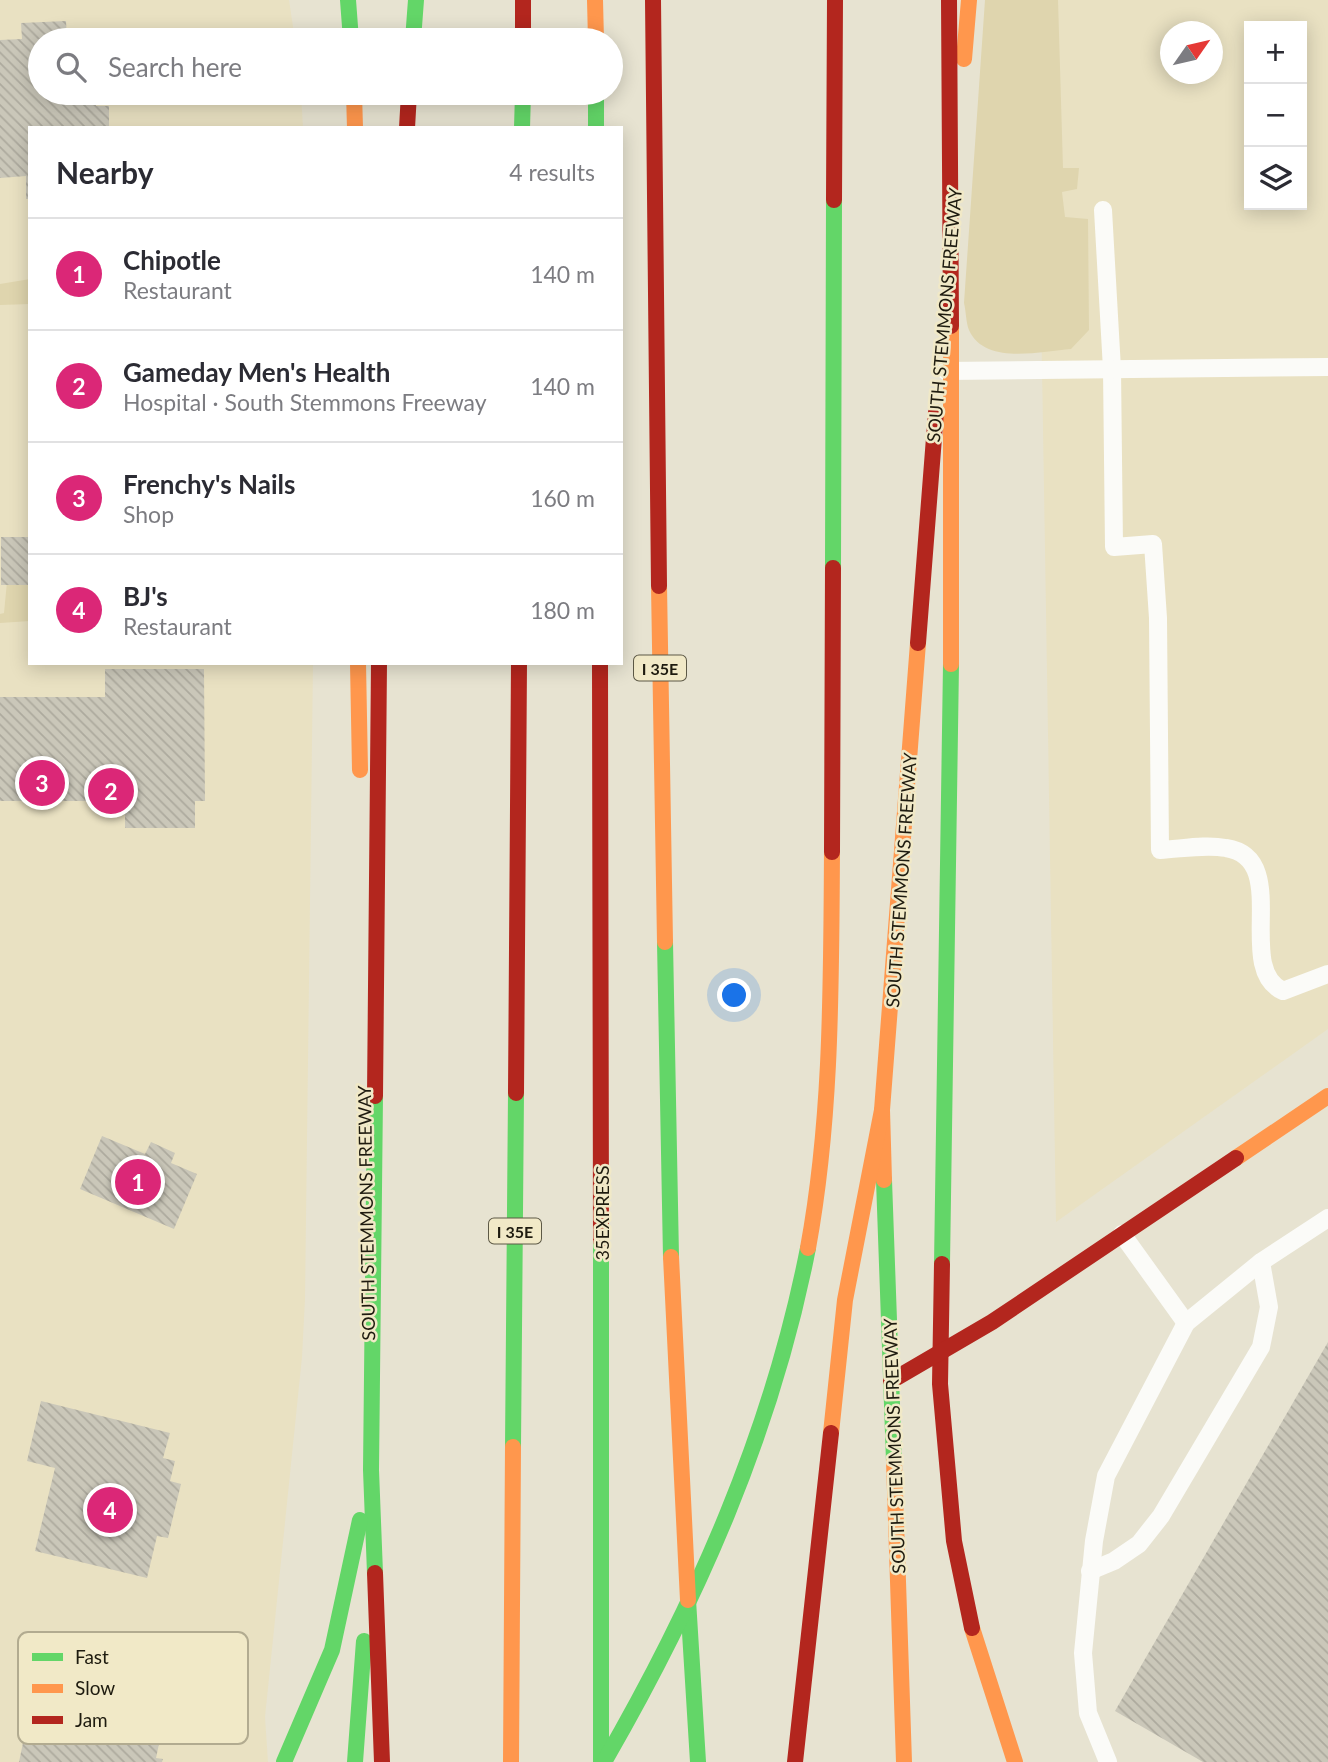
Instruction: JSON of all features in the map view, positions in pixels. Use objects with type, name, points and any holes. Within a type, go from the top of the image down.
[{"type":"main road","points":[[348,0],[350,28]]},
{"type":"main road","points":[[414,28],[416,0]]},
{"type":"main road","points":[[424,0],[426,28]]},
{"type":"main road","points":[[523,0],[523,28]]},
{"type":"main road","points":[[595,0],[596,28]]},
{"type":"main road","name":"I 35E","points":[[653,0],[659,646],[673,1335],[698,1762]]},
{"type":"main road","points":[[603,1762],[653,1674],[721,1532],[750,1461],[796,1307],[826,1130],[831,1047],[835,0]]},
{"type":"main road","points":[[949,0],[952,597],[940,1384],[954,1541],[968,1615],[1015,1762]]},
{"type":"main road","name":"SOUTH STEMMONS FREEWAY","points":[[905,1762],[882,1110],[969,0]]},
{"type":"main road","points":[[354,105],[355,126]]},
{"type":"main road","points":[[407,126],[409,105]]},
{"type":"main road","points":[[522,126],[523,105]]},
{"type":"main road","points":[[596,105],[596,126]]},
{"type":"main road","points":[[358,665],[360,784]]},
{"type":"main road","points":[[379,665],[371,1470],[382,1762]]},
{"type":"main road","points":[[513,665],[518,700]]},
{"type":"main road","name":"I 35E","points":[[511,1762],[519,665]]},
{"type":"main road","name":"35EXPRESS","points":[[600,665],[603,1762]]},
{"type":"main road","name":"SOUTH STEMMONS FREEWAY","points":[[355,1762],[372,1536],[361,811]]},
{"type":"main road","points":[[891,1381],[992,1322],[1328,1096]]},
{"type":"main road","points":[[795,1762],[845,1300],[882,1110]]},
{"type":"main road","points":[[284,1762],[332,1650],[371,1470]]},
{"type":"lane","points":[[1103,210],[1112,369],[1114,547],[1153,544],[1158,618],[1160,850],[1227,848],[1250,859],[1259,878],[1263,971],[1272,986],[1283,991],[1328,974]]},
{"type":"lane","points":[[939,372],[1328,367]]},
{"type":"lane","points":[[1108,1762],[1088,1713],[1083,1653],[1090,1571],[1106,1476],[1186,1323],[1261,1262],[1328,1218]]},
{"type":"lane","points":[[1122,1234],[1186,1323]]},
{"type":"lane","points":[[1090,1571],[1114,1561],[1139,1544],[1154,1526],[1261,1347],[1269,1307],[1261,1262]]},
{"type":"shaded area","points":[[0,0],[289,0],[293,28],[28,28],[28,105],[302,105],[303,126],[28,126],[28,665],[313,665],[305,1299],[302,1357],[265,1717],[268,1762],[0,1762]]},
{"type":"shaded area","points":[[985,0],[1058,0],[1063,168],[1079,168],[1077,189],[1062,192],[1065,217],[1088,219],[1089,330],[1071,349],[1015,354],[1000,352],[977,341],[968,327],[964,303]]},
{"type":"shaded area","points":[[1036,0],[1328,0],[1328,1029],[1056,1222]]},
{"type":"shaded area","points":[[28,279],[28,304],[0,305],[0,284]]},
{"type":"shaded area","points":[[7,582],[28,583],[28,621],[0,623],[0,614],[4,613]]},
{"type":"building","points":[[66,21],[66,28],[28,28],[28,105],[109,106],[109,126],[28,126],[28,199],[26,176],[0,178],[0,40],[22,39],[21,23]]},
{"type":"building","points":[[1,537],[28,537],[28,585],[1,585]]},
{"type":"building","points":[[105,669],[204,669],[205,801],[195,801],[195,828],[125,828],[125,801],[0,801],[0,697],[105,697]]},
{"type":"building","points":[[102,1136],[145,1154],[151,1142],[175,1153],[171,1163],[197,1174],[174,1229],[80,1189]]},
{"type":"building","points":[[1328,1342],[1328,1762],[1203,1762],[1115,1711]]},
{"type":"building","points":[[41,1401],[170,1433],[163,1458],[175,1461],[170,1481],[181,1484],[168,1538],[157,1536],[147,1578],[35,1551],[55,1468],[27,1461]]},
{"type":"building","points":[[23,1744],[159,1744],[156,1758],[163,1759],[162,1762],[19,1762]]},
{"type":"traffic: fast","points":[[348,0],[350,28]]},
{"type":"traffic: fast","points":[[414,28],[416,0]]},
{"type":"traffic: fast","points":[[522,126],[523,105]]},
{"type":"traffic: fast","points":[[596,105],[596,126]]},
{"type":"traffic: fast","points":[[833,568],[834,200]]},
{"type":"traffic: fast","points":[[942,1264],[951,664]]},
{"type":"traffic: fast","points":[[665,942],[671,1257]]},
{"type":"traffic: fast","points":[[513,1447],[516,1093]]},
{"type":"traffic: fast","points":[[375,1096],[371,1470],[375,1573]]},
{"type":"traffic: fast","points":[[884,1180],[894,1461]]},
{"type":"traffic: fast","points":[[601,1241],[601,1762]]},
{"type":"traffic: fast","points":[[604,1762],[670,1640],[727,1514],[774,1383],[808,1248]]},
{"type":"traffic: fast","points":[[284,1762],[332,1650],[360,1520]]},
{"type":"traffic: fast","points":[[688,1600],[698,1762]]},
{"type":"traffic: fast","points":[[355,1762],[364,1641]]},
{"type":"traffic: slow","points":[[595,0],[596,28]]},
{"type":"traffic: slow","points":[[964,59],[969,0]]},
{"type":"traffic: slow","points":[[354,105],[355,126]]},
{"type":"traffic: slow","points":[[951,326],[951,664]]},
{"type":"traffic: slow","points":[[659,586],[665,942]]},
{"type":"traffic: slow","points":[[884,1180],[882,1110],[918,643]]},
{"type":"traffic: slow","points":[[358,665],[360,770]]},
{"type":"traffic: slow","points":[[808,1248],[822,1150],[829,1051],[832,852]]},
{"type":"traffic: slow","points":[[1236,1158],[1328,1096]]},
{"type":"traffic: slow","points":[[831,1433],[845,1300],[882,1110]]},
{"type":"traffic: slow","points":[[671,1257],[688,1600]]},
{"type":"traffic: slow","points":[[511,1762],[513,1447]]},
{"type":"traffic: slow","points":[[894,1461],[904,1762]]},
{"type":"traffic: slow","points":[[972,1628],[1015,1762]]},
{"type":"traffic: jam","points":[[523,0],[523,28]]},
{"type":"traffic: jam","points":[[653,0],[659,586]]},
{"type":"traffic: jam","points":[[834,200],[835,0]]},
{"type":"traffic: jam","points":[[949,0],[951,326]]},
{"type":"traffic: jam","points":[[407,126],[408,105]]},
{"type":"traffic: jam","points":[[918,643],[936,412]]},
{"type":"traffic: jam","points":[[832,852],[833,568]]},
{"type":"traffic: jam","points":[[375,1096],[379,665]]},
{"type":"traffic: jam","points":[[516,1093],[519,665]]},
{"type":"traffic: jam","points":[[600,665],[601,1241]]},
{"type":"traffic: jam","points":[[891,1381],[992,1322],[1236,1158]]},
{"type":"traffic: jam","points":[[942,1264],[940,1384],[954,1541],[972,1628]]},
{"type":"traffic: jam","points":[[795,1762],[831,1433]]},
{"type":"traffic: jam","points":[[375,1573],[382,1762]]},
{"type":"place","name":"Frenchy's Nails","points":[[42,783]]},
{"type":"place","name":"Gameday Men's Health","points":[[111,791]]},
{"type":"place","name":"Chipotle","points":[[138,1182]]},
{"type":"place","name":"BJ's","points":[[110,1510]]}]
